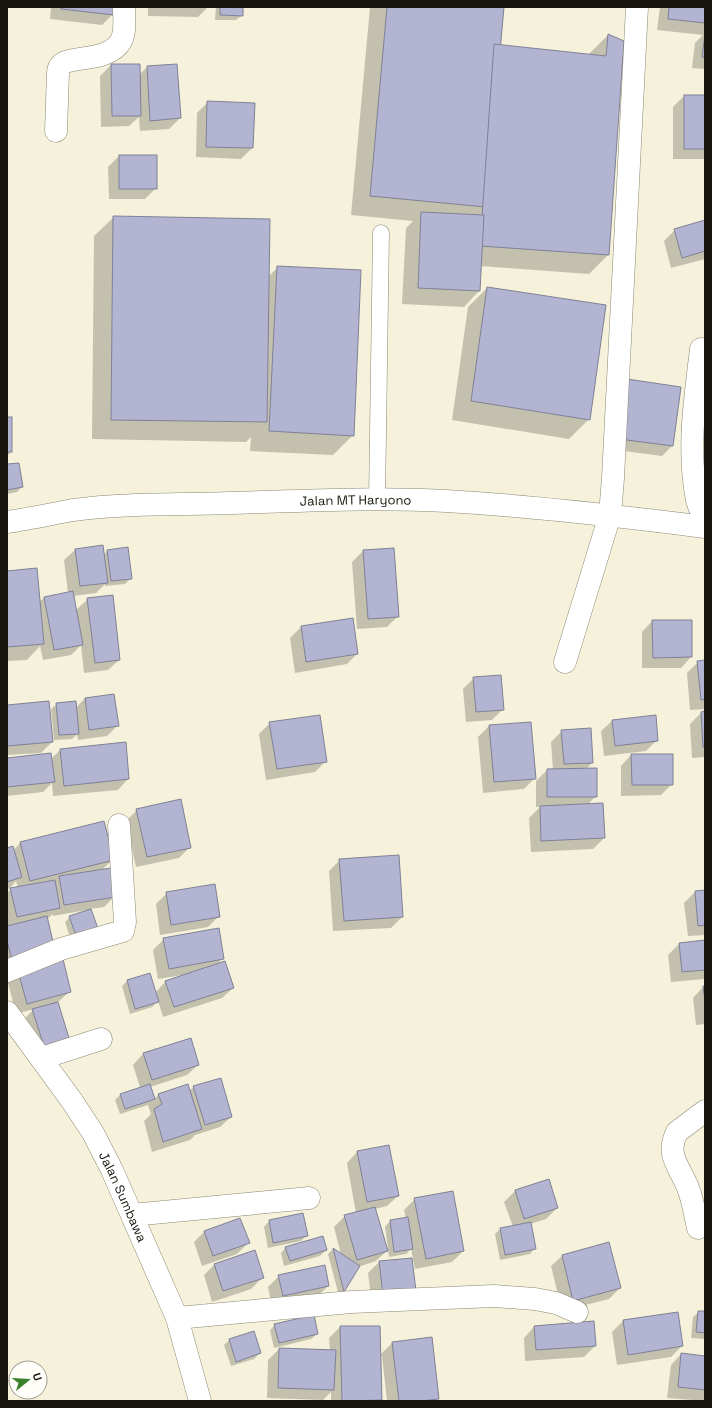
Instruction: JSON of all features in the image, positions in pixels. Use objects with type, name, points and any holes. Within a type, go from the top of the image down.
[{"type":"street","points":[[56,131],[58,73],[60,66],[63,63],[72,60],[87,58],[114,49],[121,41],[124,33],[124,7]]},
{"type":"street","points":[[566,662],[610,515],[637,7]]},
{"type":"street","points":[[701,349],[693,416],[693,457],[697,501],[705,520]]},
{"type":"street","name":"Jalan MT Haryono","points":[[7,522],[74,510],[121,506],[377,500],[446,501],[610,515],[705,527]]},
{"type":"street","points":[[7,971],[61,949],[123,931],[125,922],[119,825]]},
{"type":"street","name":"Jalan Sumbawa","points":[[7,1012],[72,1101],[92,1133],[112,1170],[177,1318],[200,1401]]},
{"type":"street","points":[[42,1058],[101,1039]]},
{"type":"street","points":[[698,1228],[688,1188],[674,1159],[672,1150],[674,1136],[677,1132],[705,1111]]},
{"type":"street","points":[[132,1215],[309,1198]]},
{"type":"street","points":[[177,1318],[351,1302],[494,1296],[535,1298],[556,1303],[577,1312]]},
{"type":"lane","points":[[377,500],[381,233]]},
{"type":"building","points":[[61,7],[115,7],[114,15],[61,9]]},
{"type":"building","points":[[220,7],[243,7],[243,16],[220,15]]},
{"type":"building","points":[[387,7],[504,7],[486,207],[370,196]]},
{"type":"building","points":[[669,7],[705,7],[705,23],[668,19]]},
{"type":"building","points":[[608,34],[624,41],[609,255],[480,246],[494,44],[606,56]]},
{"type":"building","points":[[705,34],[705,57],[702,57]]},
{"type":"building","points":[[111,64],[140,64],[141,116],[112,116]]},
{"type":"building","points":[[177,64],[181,118],[150,121],[147,66]]},
{"type":"building","points":[[684,95],[705,95],[705,149],[684,149]]},
{"type":"building","points":[[207,101],[255,103],[253,148],[206,147]]},
{"type":"building","points":[[119,155],[157,155],[157,189],[119,189]]},
{"type":"building","points":[[421,212],[484,215],[480,291],[418,288]]},
{"type":"building","points":[[113,216],[270,219],[267,422],[111,420]]},
{"type":"building","points":[[705,220],[705,251],[682,258],[674,229]]},
{"type":"building","points":[[277,266],[361,270],[354,436],[269,431]]},
{"type":"building","points":[[487,287],[606,305],[590,420],[471,401]]},
{"type":"building","points":[[627,379],[681,387],[673,446],[619,439]]},
{"type":"building","points":[[7,417],[12,417],[12,452],[7,452]]},
{"type":"building","points":[[19,463],[23,487],[7,490],[7,464]]},
{"type":"building","points":[[103,545],[108,583],[80,586],[75,549]]},
{"type":"building","points":[[128,547],[132,579],[111,581],[107,550]]},
{"type":"building","points":[[394,548],[399,617],[368,619],[363,550]]},
{"type":"building","points":[[37,568],[44,644],[7,647],[7,571]]},
{"type":"building","points":[[73,591],[83,645],[54,650],[44,597]]},
{"type":"building","points":[[113,595],[120,660],[95,663],[87,598]]},
{"type":"building","points":[[353,618],[358,654],[306,662],[301,626]]},
{"type":"building","points":[[652,620],[692,620],[692,657],[653,658]]},
{"type":"building","points":[[705,660],[705,699],[701,700],[697,661]]},
{"type":"building","points":[[501,675],[504,710],[476,712],[473,677]]},
{"type":"building","points":[[114,694],[119,726],[89,730],[85,698]]},
{"type":"building","points":[[49,701],[53,742],[7,746],[7,705]]},
{"type":"building","points":[[76,701],[79,734],[59,735],[56,703]]},
{"type":"building","points":[[705,711],[705,747],[703,747],[701,712]]},
{"type":"building","points":[[320,715],[327,762],[277,769],[269,722]]},
{"type":"building","points":[[656,715],[658,741],[615,746],[612,720]]},
{"type":"building","points":[[531,722],[536,779],[494,782],[489,725]]},
{"type":"building","points":[[591,728],[593,763],[564,764],[561,730]]},
{"type":"building","points":[[126,742],[129,779],[64,786],[60,749]]},
{"type":"building","points":[[51,753],[55,782],[7,787],[7,758]]},
{"type":"building","points":[[631,754],[673,754],[673,785],[632,785]]},
{"type":"building","points":[[597,768],[597,797],[547,797],[547,769]]},
{"type":"building","points":[[181,799],[191,848],[147,857],[136,809]]},
{"type":"building","points":[[603,803],[605,838],[541,841],[540,806]]},
{"type":"building","points":[[104,821],[114,860],[30,881],[20,842]]},
{"type":"building","points":[[13,846],[22,877],[7,882],[7,848]]},
{"type":"building","points":[[399,855],[403,917],[344,921],[339,859]]},
{"type":"building","points":[[111,868],[116,897],[64,905],[59,876]]},
{"type":"building","points":[[55,880],[60,908],[17,917],[10,888]]},
{"type":"building","points":[[215,884],[220,917],[171,925],[166,892]]},
{"type":"building","points":[[705,890],[705,925],[698,926],[695,891]]},
{"type":"building","points":[[91,909],[100,934],[78,941],[69,916]]},
{"type":"building","points":[[47,916],[54,946],[11,957],[7,940],[7,926]]},
{"type":"building","points":[[219,928],[224,959],[169,969],[163,938]]},
{"type":"building","points":[[705,940],[705,970],[682,972],[679,943]]},
{"type":"building","points":[[63,959],[71,992],[27,1004],[18,971]]},
{"type":"building","points":[[225,961],[234,988],[174,1007],[165,981]]},
{"type":"building","points":[[150,973],[159,1002],[135,1009],[127,980]]},
{"type":"building","points":[[703,986],[705,986],[705,1002]]},
{"type":"building","points":[[58,1002],[69,1038],[44,1046],[32,1009]]},
{"type":"building","points":[[191,1038],[199,1065],[152,1080],[143,1053]]},
{"type":"building","points":[[221,1078],[232,1117],[205,1125],[193,1086]]},
{"type":"building","points":[[150,1084],[155,1099],[125,1109],[120,1094]]},
{"type":"building","points":[[188,1084],[202,1129],[163,1142],[154,1109],[162,1104],[158,1094]]},
{"type":"building","points":[[389,1145],[399,1196],[367,1202],[357,1151]]},
{"type":"building","points":[[549,1179],[558,1208],[524,1219],[515,1190]]},
{"type":"building","points":[[453,1191],[464,1251],[426,1259],[414,1198]]},
{"type":"building","points":[[375,1207],[388,1251],[357,1260],[344,1215]]},
{"type":"building","points":[[303,1213],[308,1236],[273,1243],[269,1220]]},
{"type":"building","points":[[408,1217],[413,1249],[394,1252],[390,1220]]},
{"type":"building","points":[[240,1218],[250,1243],[213,1256],[204,1231]]},
{"type":"building","points":[[531,1222],[536,1249],[505,1255],[500,1228]]},
{"type":"building","points":[[323,1236],[327,1250],[290,1261],[285,1247]]},
{"type":"building","points":[[609,1242],[621,1288],[573,1301],[562,1255]]},
{"type":"building","points":[[333,1248],[360,1266],[344,1292]]},
{"type":"building","points":[[255,1250],[264,1278],[223,1291],[214,1264]]},
{"type":"building","points":[[412,1258],[416,1291],[383,1295],[379,1261]]},
{"type":"building","points":[[325,1265],[329,1286],[283,1296],[278,1275]]},
{"type":"building","points":[[698,1311],[705,1311],[705,1333],[696,1332]]},
{"type":"building","points":[[678,1312],[683,1346],[628,1355],[623,1320]]},
{"type":"building","points":[[314,1315],[318,1334],[279,1343],[274,1324]]},
{"type":"building","points":[[594,1321],[596,1346],[536,1350],[534,1326]]},
{"type":"building","points":[[340,1326],[380,1326],[382,1400],[342,1401]]},
{"type":"building","points":[[254,1331],[261,1353],[236,1362],[229,1339]]},
{"type":"building","points":[[432,1337],[439,1399],[399,1401],[392,1342]]},
{"type":"building","points":[[279,1348],[336,1350],[334,1390],[278,1388]]},
{"type":"building","points":[[681,1353],[705,1356],[705,1390],[678,1387]]}]
